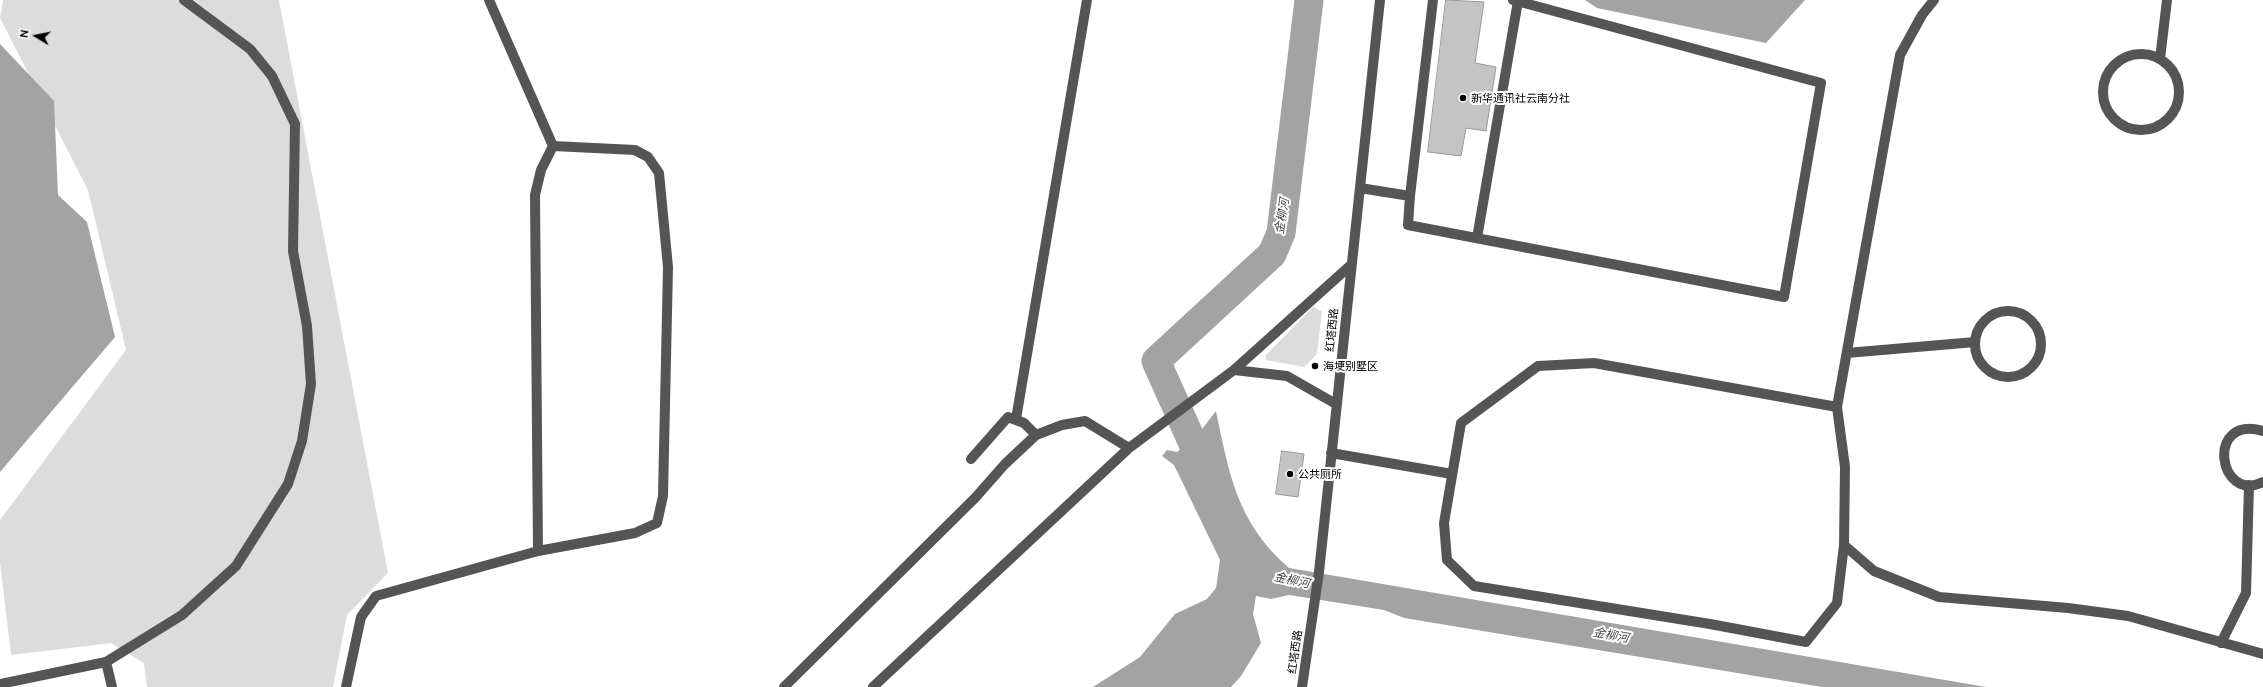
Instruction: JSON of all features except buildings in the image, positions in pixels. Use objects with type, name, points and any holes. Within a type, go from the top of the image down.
[{"type":"street","points":[[0,684],[106,662],[182,615],[236,566],[288,484],[302,441],[311,384],[307,326],[293,251],[296,124],[272,76],[250,50],[184,0]]},
{"type":"street","points":[[489,0],[553,146]]},
{"type":"street","points":[[1016,419],[1087,0]]},
{"type":"street","name":"红塔西路","points":[[1302,687],[1319,572],[1380,0]]},
{"type":"street","points":[[1433,0],[1410,196],[1408,225],[1476,238],[1784,296],[1821,83],[1516,0],[1476,238]]},
{"type":"street","points":[[1838,407],[1594,363],[1538,366],[1461,423],[1444,523],[1447,560],[1474,586],[1710,624],[1806,642],[1836,603],[1844,545],[1845,467],[1838,407],[1900,55],[1922,14],[1934,0]]},
{"type":"street","points":[[2160,59],[2167,0]]},
{"type":"street","points":[[2134,54],[2148,54],[2160,59],[2170,67],[2176,77],[2179,89],[2178,101],[2174,112],[2166,121],[2150,129],[2132,130],[2121,125],[2111,117],[2104,105],[2102,92],[2105,78],[2112,67],[2122,58],[2134,54]]},
{"type":"street","points":[[538,551],[535,195],[541,170],[553,146]]},
{"type":"street","points":[[346,687],[361,617],[376,596],[538,551],[635,533],[657,523],[663,496],[668,267],[659,173],[648,157],[635,150],[553,146]]},
{"type":"street","points":[[1360,188],[1410,196]]},
{"type":"street","points":[[873,687],[1129,448],[1234,370],[1352,264]]},
{"type":"street","points":[[2010,310],[2021,312],[2030,318],[2041,336],[2042,346],[2039,358],[2032,367],[2023,374],[2012,378],[2000,377],[1990,372],[1981,364],[1976,353],[1975,342],[1977,331],[1990,315],[2010,310]]},
{"type":"street","points":[[1847,353],[1975,342]]},
{"type":"street","points":[[1234,370],[1287,376],[1336,404]]},
{"type":"street","points":[[971,459],[1008,417],[1024,423],[1036,435]]},
{"type":"street","points":[[784,687],[975,498],[1005,464],[1036,435],[1062,425],[1085,421],[1129,448]]},
{"type":"street","points":[[2263,431],[2245,429],[2233,435],[2225,446],[2223,454],[2227,471],[2233,478],[2249,485],[2263,482]]},
{"type":"street","points":[[1331,453],[1452,474]]},
{"type":"street","points":[[2221,643],[2246,593],[2249,485]]},
{"type":"street","points":[[1844,545],[1874,571],[1939,597],[2068,608],[2128,616],[2263,654]]},
{"type":"street","points":[[106,662],[112,687]]},
{"type":"shaded area","points":[[3,0],[279,0],[388,573],[347,615],[333,687],[147,687],[144,663],[111,643],[11,655],[0,562],[0,520],[126,350],[88,190],[0,18]]},
{"type":"shaded area","points":[[1313,307],[1322,311],[1317,354],[1304,367],[1266,360],[1266,355]]},
{"type":"water","points":[[1585,0],[1805,0],[1766,43],[1597,8]]},
{"type":"water","points":[[0,44],[54,101],[58,195],[87,222],[115,337],[0,472]]},
{"type":"water","points":[[1216,411],[1231,476],[1246,515],[1257,533],[1271,551],[1289,568],[1986,687],[1822,687],[1404,618],[1384,610],[1289,595],[1271,599],[1256,596],[1253,614],[1261,643],[1241,676],[1231,687],[1093,687],[1140,657],[1175,614],[1207,599],[1216,588],[1220,560],[1174,465],[1162,456],[1167,450],[1177,452],[1199,433]]},
{"type":"waterway","name":"金柳河","points":[[1208,477],[1156,361],[1272,254],[1281,233],[1309,0]]},
{"type":"place","name":"新华通讯社云南分社","points":[[1463,98]]},
{"type":"place","name":"海埂别墅区","points":[[1315,366]]},
{"type":"place","name":"公共厕所","points":[[1290,474]]}]
